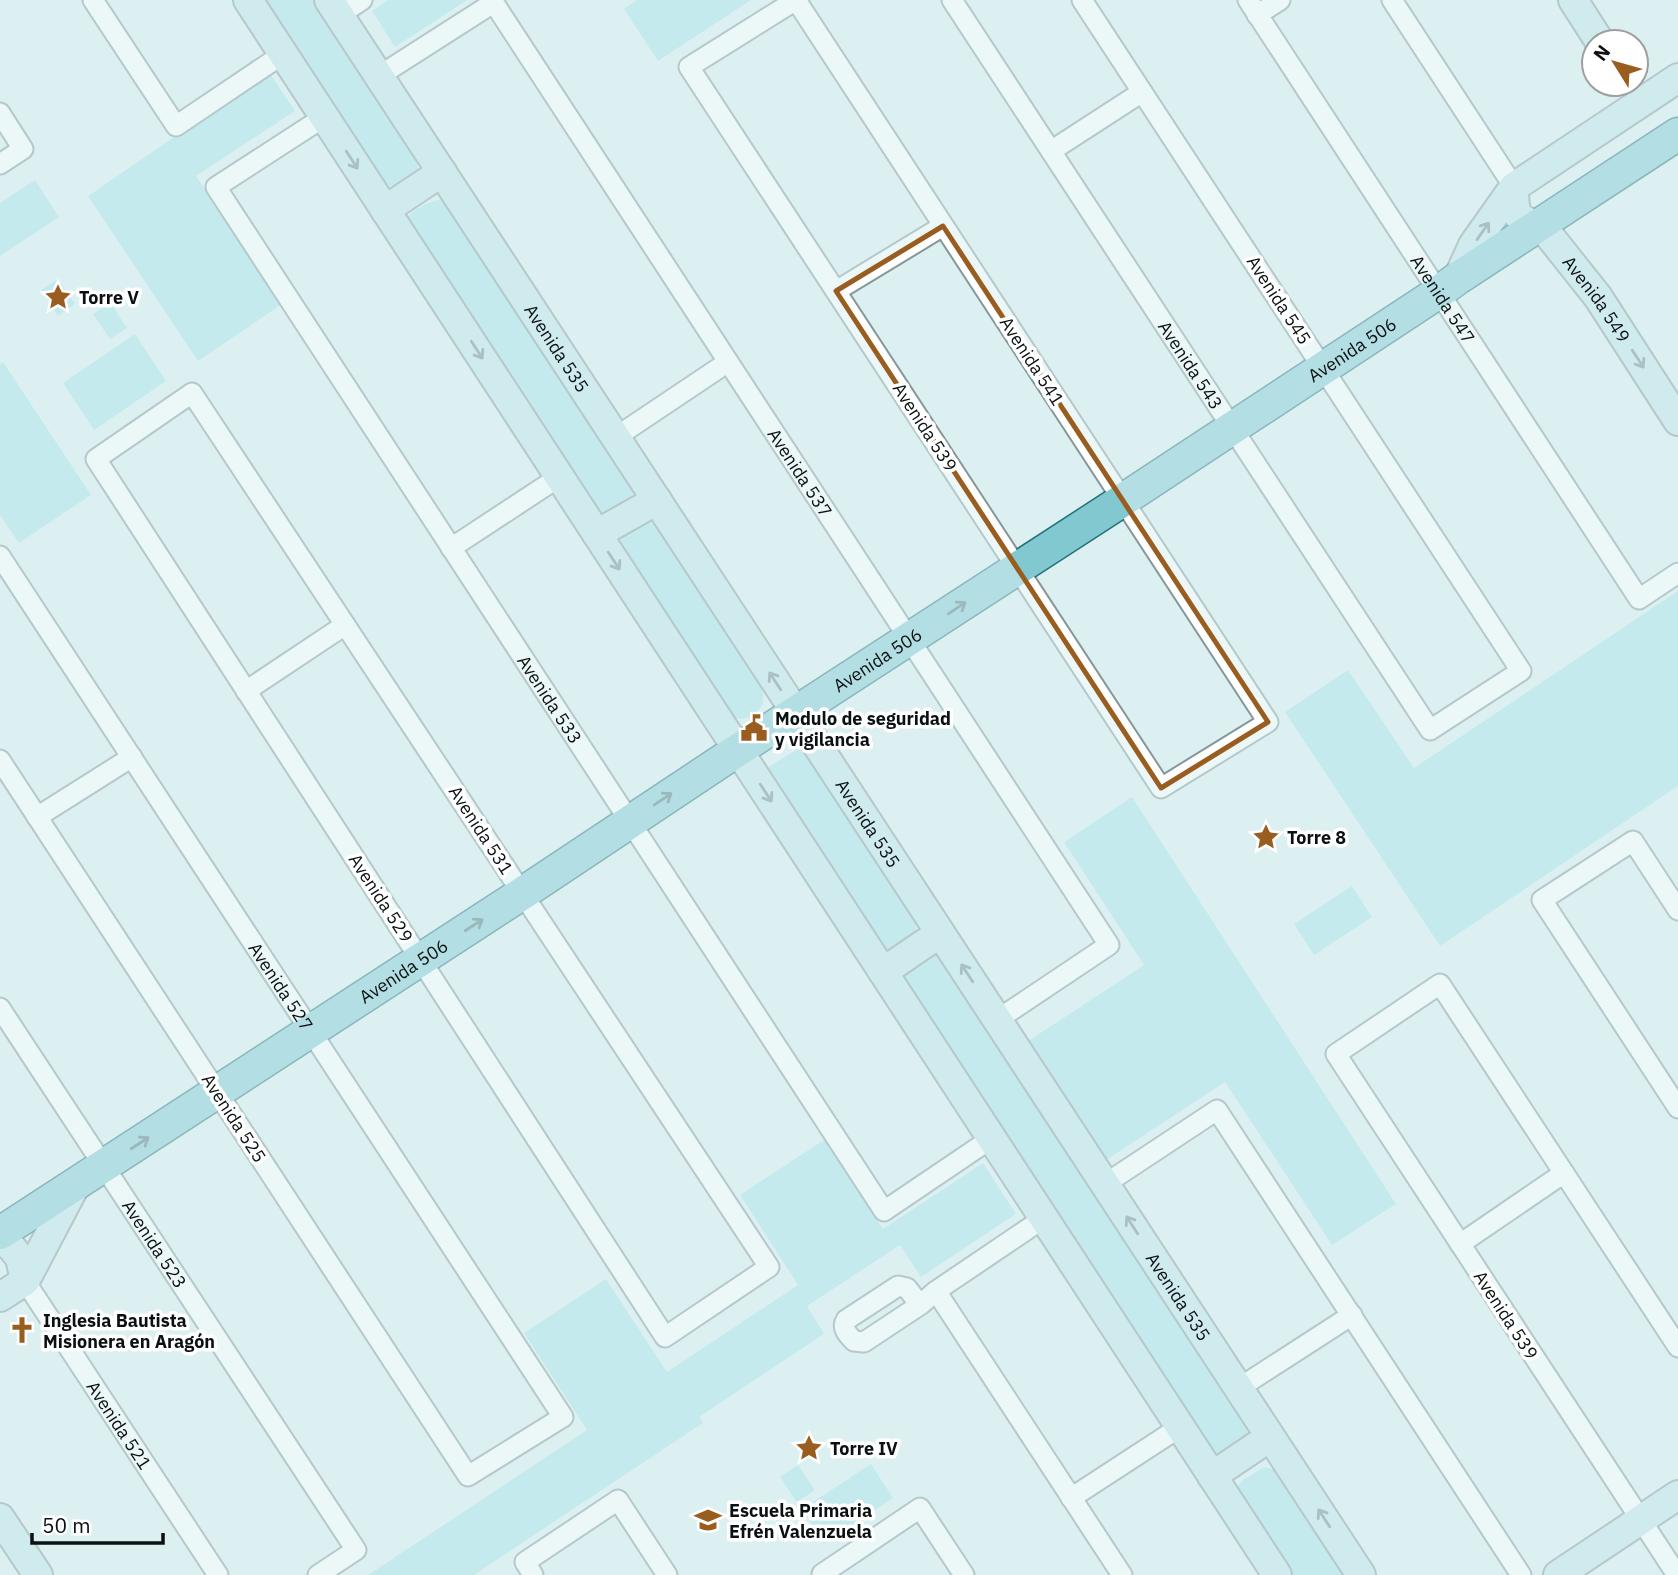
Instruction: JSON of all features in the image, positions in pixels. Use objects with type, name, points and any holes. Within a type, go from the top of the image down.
[{"type":"main road","name":"Avenida 506","points":[[0,1233],[421,960],[1678,134]]},
{"type":"street","points":[[93,0],[176,126],[283,54]]},
{"type":"street","points":[[248,0],[1277,1575]]},
{"type":"street","name":"Avenida 539","points":[[796,0],[689,67],[1161,788]]},
{"type":"street","name":"Avenida 541","points":[[796,0],[1268,722],[1161,788]]},
{"type":"street","name":"Avenida 543","points":[[952,0],[1430,730]]},
{"type":"street","name":"Avenida 545","points":[[1082,0],[1521,671],[1430,730]]},
{"type":"street","points":[[1253,7],[1280,0]]},
{"type":"street","points":[[1392,0],[1514,187]]},
{"type":"street","points":[[1573,0],[1591,28]]},
{"type":"street","points":[[379,76],[492,1]]},
{"type":"street","name":"Avenida 537","points":[[492,1],[1109,945],[997,1020]]},
{"type":"street","name":"Avenida 535","points":[[343,5],[379,76],[1361,1575]]},
{"type":"street","name":"Avenida 547","points":[[1253,7],[1448,285],[1639,599],[1678,573]]},
{"type":"street","points":[[1650,88],[1678,78]]},
{"type":"street","points":[[1051,151],[1142,92]]},
{"type":"street","points":[[1448,285],[1514,187],[1628,98]]},
{"type":"street","points":[[0,113],[23,149],[0,164]]},
{"type":"street","name":"Avenida 533","points":[[324,117],[216,187],[884,1211],[992,1138]]},
{"type":"street","points":[[385,210],[442,172]]},
{"type":"street","name":"Avenida 549","points":[[1514,187],[1514,206],[1519,218],[1540,224],[1598,297],[1678,421]]},
{"type":"street","points":[[836,291],[943,226]]},
{"type":"street","points":[[616,438],[728,362]]},
{"type":"street","name":"Avenida 531","points":[[96,459],[192,393],[769,1267],[665,1337]]},
{"type":"street","name":"Avenida 529","points":[[96,459],[665,1337]]},
{"type":"street","points":[[451,548],[559,477]]},
{"type":"street","points":[[597,534],[657,500]]},
{"type":"street","name":"Avenida 527","points":[[0,556],[563,1417],[468,1476]]},
{"type":"street","points":[[246,691],[345,625]]},
{"type":"street","points":[[37,817],[132,757]]},
{"type":"street","name":"Avenida 525","points":[[0,760],[468,1476]]},
{"type":"street","points":[[1677,1103],[1542,900],[1633,841],[1678,910]]},
{"type":"street","points":[[883,972],[940,933]]},
{"type":"street","name":"Avenida 539","points":[[1564,1173],[1440,984],[1335,1054],[1676,1575]]},
{"type":"street","name":"Avenida 523","points":[[0,1008],[356,1550],[318,1575]]},
{"type":"street","points":[[1105,1184],[1217,1110],[1521,1575]]},
{"type":"street","points":[[1460,1244],[1564,1173],[1678,1347]]},
{"type":"street","points":[[0,1297],[25,1281],[76,1184]]},
{"type":"street","points":[[920,1305],[936,1291],[1044,1218]]},
{"type":"street","name":"Avenida 521","points":[[0,1238],[20,1258],[25,1281],[218,1575]]},
{"type":"street","points":[[936,1291],[1122,1575]]},
{"type":"street","points":[[1238,1388],[1352,1315]]},
{"type":"street","points":[[1071,1498],[1180,1427]]},
{"type":"street","points":[[1212,1476],[1270,1437]]},
{"type":"street","points":[[1558,1575],[1678,1495]]},
{"type":"street","points":[[529,1568],[618,1500],[667,1575]]},
{"type":"street","points":[[822,1574],[920,1507],[964,1575]]},
{"type":"street","points":[[0,1518],[38,1575]]},
{"type":"highlighted area","points":[[943,226],[1268,722],[1161,788],[836,291]]},
{"type":"shaded area","points":[[263,0],[314,0],[410,146],[418,168],[409,178],[388,187],[377,175]]},
{"type":"shaded area","points":[[388,0],[467,0],[395,47],[372,11]]},
{"type":"shaded area","points":[[637,0],[751,0],[658,61],[624,9]]},
{"type":"shaded area","points":[[269,72],[295,111],[196,176],[282,304],[198,361],[88,196]]},
{"type":"shaded area","points":[[35,180],[59,217],[0,256],[0,203]]},
{"type":"shaded area","points":[[441,199],[449,206],[632,485],[631,500],[602,515],[595,508],[405,220],[422,206]]},
{"type":"shaded area","points":[[58,279],[75,304],[58,316],[41,290]]},
{"type":"shaded area","points":[[110,302],[127,328],[110,339],[93,314]]},
{"type":"shaded area","points":[[135,334],[166,381],[94,430],[63,383]]},
{"type":"shaded area","points":[[3,362],[91,495],[19,543],[0,515],[0,364]]},
{"type":"shaded area","points":[[647,521],[658,524],[754,671],[763,693],[763,705],[748,717],[729,717],[619,548],[621,536]]},
{"type":"shaded area","points":[[1678,591],[1678,786],[1440,946],[1285,712],[1348,670],[1414,768]]},
{"type":"shaded area","points":[[802,746],[917,925],[914,936],[894,949],[882,949],[761,772]]},
{"type":"shaded area","points":[[1132,797],[1396,1204],[1332,1245],[1225,1082],[1094,1168],[1016,1049],[1144,965],[1064,842]]},
{"type":"shaded area","points":[[1352,886],[1372,917],[1314,955],[1294,924]]},
{"type":"shaded area","points":[[932,952],[944,958],[1248,1428],[1246,1439],[1223,1453],[1211,1452],[1203,1443],[902,975]]},
{"type":"shaded area","points":[[824,1140],[883,1229],[983,1163],[1016,1214],[921,1277],[900,1245],[807,1306],[824,1334],[699,1417],[703,1423],[474,1575],[368,1575],[587,1430],[524,1333],[606,1279],[667,1372],[798,1285],[740,1195]]},
{"type":"shaded area","points":[[871,1464],[893,1498],[824,1544],[802,1509]]},
{"type":"shaded area","points":[[798,1465],[815,1490],[797,1502],[780,1477]]},
{"type":"shaded area","points":[[1264,1467],[1273,1469],[1284,1477],[1347,1575],[1289,1575],[1236,1488],[1243,1480]]},
{"type":"place","name":"Torre V","points":[[58,297]]},
{"type":"place","name":"Modulo de seguridad y vigilancia","points":[[754,728]]},
{"type":"place","name":"Torre 8","points":[[1266,837]]},
{"type":"place","name":"Inglesia Bautista Misionera en Aragón","points":[[22,1330]]},
{"type":"place","name":"Torre IV","points":[[809,1448]]},
{"type":"place","name":"Escuela Primaria Efrén Valenzuela","points":[[708,1520]]}]
